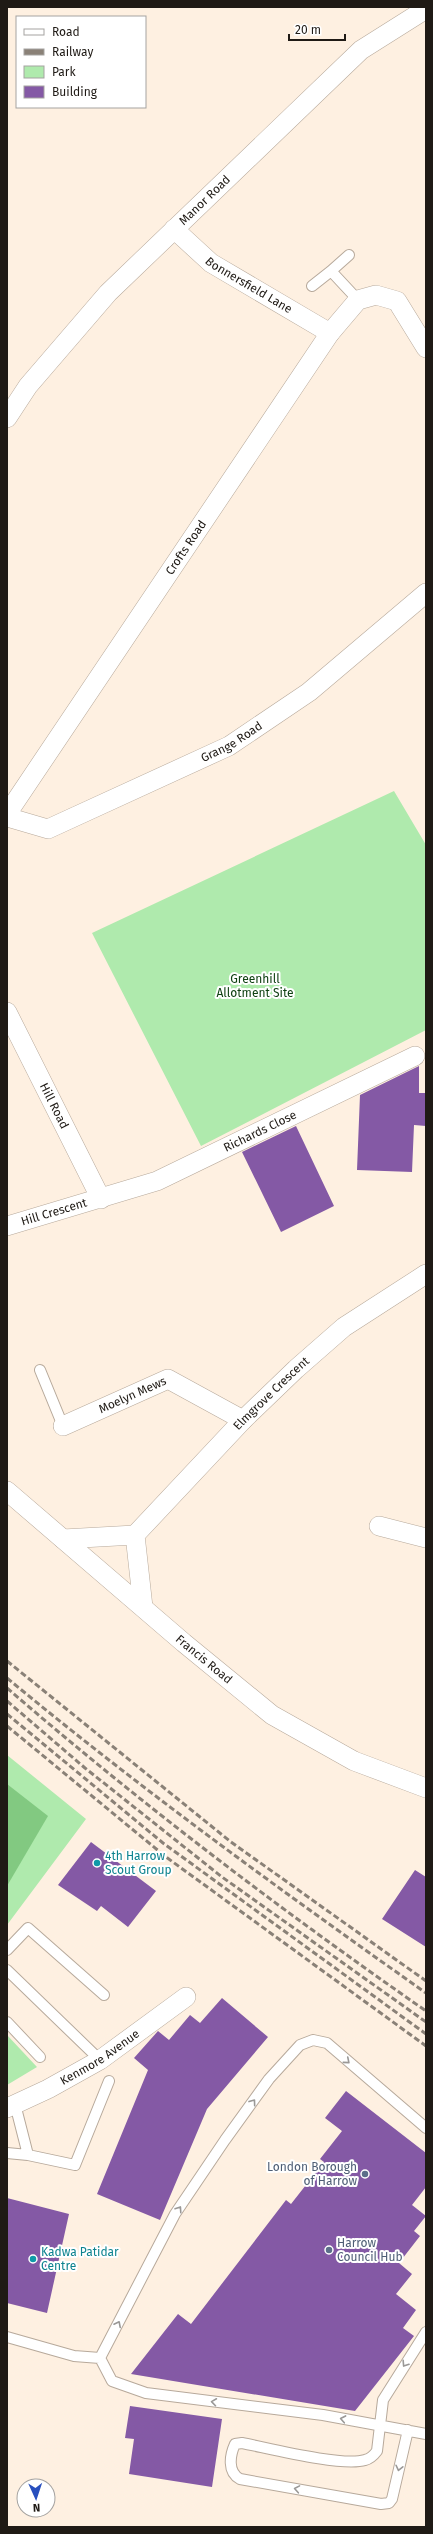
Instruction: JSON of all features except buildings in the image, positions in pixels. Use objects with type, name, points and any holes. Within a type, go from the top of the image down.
[{"type":"street","name":"Manor Road","points":[[7,418],[28,386],[108,293],[361,50],[426,9]]},
{"type":"street","name":"Bonnersfield Lane","points":[[174,229],[211,263],[330,333]]},
{"type":"street","points":[[358,300],[376,295],[397,301],[426,348]]},
{"type":"street","name":"Crofts Road","points":[[7,814],[330,333],[358,300]]},
{"type":"street","name":"Grange Road","points":[[7,817],[48,829],[229,746],[309,692],[426,593]]},
{"type":"street","name":"Hill Road","points":[[7,1012],[101,1199]]},
{"type":"street","name":"Richards Close","points":[[101,1199],[157,1180],[415,1056]]},
{"type":"street","name":"Hill Crescent","points":[[7,1226],[101,1199]]},
{"type":"street","name":"Elmgrove Crescent","points":[[135,1535],[243,1420],[296,1369],[344,1327],[426,1274]]},
{"type":"street","name":"Moelyn Mews","points":[[63,1426],[168,1379],[243,1420]]},
{"type":"street","name":"Francis Road","points":[[7,1491],[272,1715],[354,1761],[426,1788]]},
{"type":"street","points":[[380,1526],[426,1538]]},
{"type":"street","points":[[63,1539],[135,1535],[143,1607]]},
{"type":"street","name":"Kenmore Avenue","points":[[11,2106],[48,2089],[100,2060],[186,1997]]},
{"type":"lane","points":[[312,286],[349,255]]},
{"type":"lane","points":[[331,270],[358,300]]},
{"type":"lane","points":[[40,1370],[63,1426]]},
{"type":"lane","points":[[7,1950],[28,1928],[104,1995]]},
{"type":"lane","points":[[7,1970],[100,2060]]},
{"type":"lane","points":[[7,2022],[40,2056]]},
{"type":"lane","points":[[100,2358],[175,2214],[269,2079],[300,2045],[313,2040],[326,2043],[426,2128]]},
{"type":"lane","points":[[7,2153],[28,2155],[75,2165],[109,2080]]},
{"type":"lane","points":[[11,2106],[28,2155]]},
{"type":"lane","points":[[408,2430],[392,2499],[389,2503],[381,2504],[240,2479],[234,2476],[231,2468],[232,2451],[236,2444],[242,2443],[313,2457],[364,2461],[377,2451],[385,2394],[426,2332]]},
{"type":"lane","points":[[7,2338],[74,2356],[100,2358]]},
{"type":"lane","points":[[100,2358],[112,2381],[146,2393],[323,2415],[426,2434]]},
{"type":"green space","name":"Greenhill Allotment Site","points":[[394,791],[426,845],[426,1030],[201,1146],[92,933]]},
{"type":"green space","points":[[7,1755],[86,1819],[7,1925]]},
{"type":"green space","points":[[7,1784],[48,1816],[7,1886]]},
{"type":"green space","points":[[7,2035],[37,2067],[7,2085]]},
{"type":"railway","points":[[7,1661],[231,1842],[426,1981]]},
{"type":"railway","points":[[7,1678],[109,1760],[214,1840],[426,1993]]},
{"type":"railway","points":[[7,1688],[160,1815],[265,1895],[426,2011]]},
{"type":"railway","points":[[7,1701],[85,1768],[222,1877],[426,2022]]},
{"type":"railway","points":[[7,1714],[163,1843],[426,2034]]},
{"type":"railway","points":[[7,1726],[166,1857],[426,2046]]},
{"type":"place","name":"4th Harrow Scout Group","points":[[97,1863]]},
{"type":"place","name":"London Borough of Harrow","points":[[365,2174]]},
{"type":"place","name":"Harrow Council Hub","points":[[329,2250]]},
{"type":"place","name":"Kadwa Patidar Centre","points":[[33,2259]]}]
